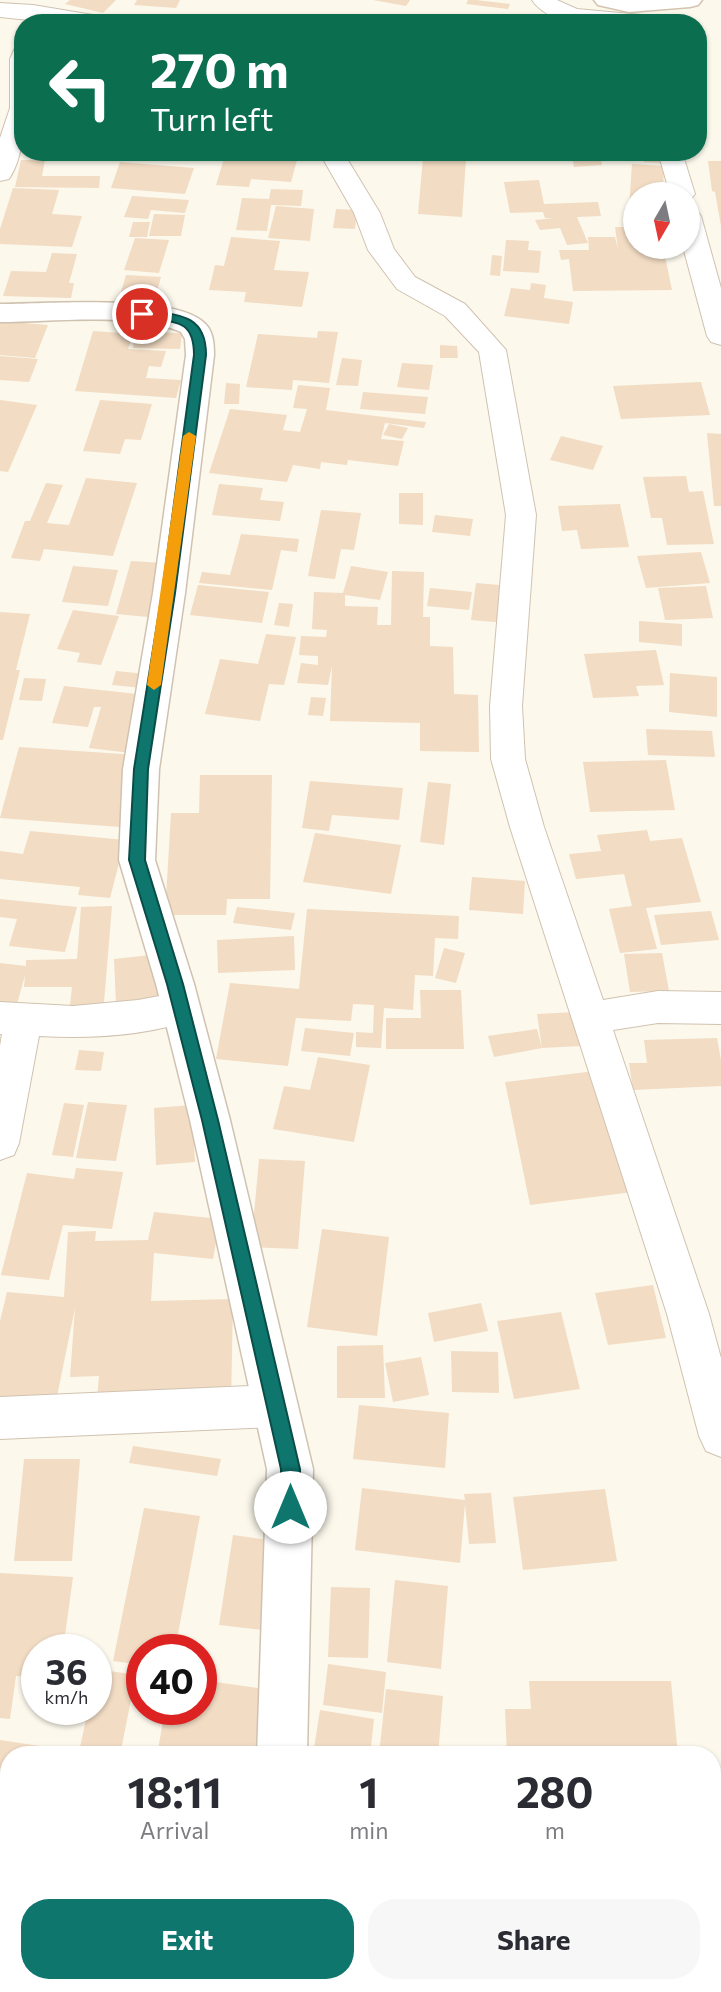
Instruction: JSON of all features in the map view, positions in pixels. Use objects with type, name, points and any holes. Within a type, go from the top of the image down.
[{"type":"street","points":[[542,0],[553,10],[564,14]]},
{"type":"street","points":[[587,14],[626,12],[690,0]]},
{"type":"street","points":[[0,10],[18,14]]},
{"type":"street","points":[[0,174],[14,128]]},
{"type":"street","points":[[336,161],[367,213],[382,250],[406,283],[455,310],[492,350],[521,515],[506,706],[508,758],[527,827],[688,1314],[721,1436]]},
{"type":"street","points":[[673,161],[679,182]]},
{"type":"street","points":[[700,259],[721,335]]},
{"type":"street","points":[[0,313],[142,314],[173,318],[191,325],[200,336],[200,355],[174,552],[141,769],[137,860],[181,1008],[210,1120],[290,1469],[282,1746]]},
{"type":"street","points":[[589,1018],[658,1007],[721,1008]]},
{"type":"street","points":[[0,1143],[12,1019],[73,1022],[138,1016],[181,1008]]},
{"type":"street","points":[[0,1418],[274,1406]]},
{"type":"building","points":[[70,0],[116,0],[103,13],[65,4]]},
{"type":"building","points":[[137,0],[180,0],[176,8],[134,5]]},
{"type":"building","points":[[373,0],[410,0],[406,6]]},
{"type":"building","points":[[468,0],[510,4],[508,9],[466,4]]},
{"type":"building","points":[[21,161],[45,161],[42,176],[100,176],[99,188],[15,187]]},
{"type":"building","points":[[223,161],[297,161],[291,182],[251,179],[249,187],[216,185]]},
{"type":"building","points":[[423,161],[466,161],[462,217],[418,214]]},
{"type":"building","points":[[573,161],[601,161],[602,165],[574,167]]},
{"type":"building","points":[[671,161],[671,163],[644,162]]},
{"type":"building","points":[[708,161],[721,161],[721,226],[715,192],[712,191]]},
{"type":"building","points":[[120,162],[194,168],[185,194],[111,188]]},
{"type":"building","points":[[632,164],[664,166],[663,182],[631,182]]},
{"type":"building","points":[[539,180],[544,204],[598,202],[601,216],[577,217],[588,243],[567,245],[560,228],[540,230],[535,220],[554,218],[545,218],[543,212],[510,213],[504,182]]},
{"type":"building","points":[[13,188],[59,190],[52,214],[82,216],[72,247],[0,244],[0,229]]},
{"type":"building","points":[[271,189],[303,190],[301,206],[271,205],[267,231],[236,230],[242,198],[269,199]]},
{"type":"building","points":[[132,196],[189,200],[185,213],[151,210],[148,219],[124,217]]},
{"type":"building","points":[[276,206],[314,209],[310,241],[268,238]]},
{"type":"building","points":[[336,209],[357,210],[355,229],[333,228]]},
{"type":"building","points":[[154,214],[185,215],[181,236],[149,236]]},
{"type":"building","points":[[133,222],[150,222],[147,237],[129,237]]},
{"type":"building","points":[[615,227],[623,227],[623,259],[666,259],[672,290],[573,291],[569,259],[561,260],[559,250],[589,250],[588,237],[615,237],[618,249]]},
{"type":"building","points":[[231,237],[280,241],[274,270],[309,272],[302,307],[244,302],[246,292],[209,290],[215,265],[224,266]]},
{"type":"building","points":[[135,238],[169,240],[159,273],[124,270]]},
{"type":"building","points":[[506,240],[529,241],[528,250],[541,251],[539,273],[503,271]]},
{"type":"building","points":[[52,253],[77,254],[69,283],[74,283],[71,298],[3,296],[11,271],[46,272]]},
{"type":"building","points":[[492,255],[502,256],[500,276],[490,275]]},
{"type":"building","points":[[126,275],[161,277],[156,295],[121,292]]},
{"type":"building","points":[[531,283],[546,285],[544,298],[573,302],[569,324],[504,316],[511,288],[530,290]]},
{"type":"building","points":[[0,321],[48,325],[35,358],[0,355]]},
{"type":"building","points":[[93,331],[133,334],[128,349],[166,351],[161,367],[149,366],[146,378],[181,380],[176,398],[75,391]]},
{"type":"building","points":[[318,331],[338,332],[329,383],[293,380],[292,390],[246,387],[258,334],[317,338]]},
{"type":"building","points":[[135,332],[182,333],[180,349],[133,348]]},
{"type":"building","points":[[440,345],[457,346],[458,358],[440,358]]},
{"type":"building","points":[[0,356],[38,359],[29,382],[0,380]]},
{"type":"building","points":[[342,358],[362,360],[358,386],[336,385]]},
{"type":"building","points":[[402,363],[433,365],[429,390],[397,387]]},
{"type":"building","points":[[701,382],[710,415],[621,419],[613,386]]},
{"type":"building","points":[[226,383],[240,384],[239,404],[224,404]]},
{"type":"building","points":[[298,385],[330,388],[326,410],[426,422],[424,428],[385,423],[381,439],[404,441],[398,466],[348,460],[347,465],[321,462],[320,469],[293,465],[287,482],[209,473],[230,409],[287,415],[283,430],[300,432],[307,409],[293,408]]},
{"type":"building","points":[[363,392],[428,397],[425,414],[360,409]]},
{"type":"building","points":[[0,400],[37,405],[8,472],[0,471]]},
{"type":"building","points":[[100,400],[152,404],[141,440],[125,439],[120,454],[83,451]]},
{"type":"building","points":[[389,424],[408,428],[402,439],[383,435]]},
{"type":"building","points":[[707,433],[721,434],[721,506],[714,506]]},
{"type":"building","points":[[561,436],[603,446],[593,470],[550,460]]},
{"type":"building","points":[[686,476],[689,492],[703,491],[714,544],[667,545],[662,518],[651,518],[643,477]]},
{"type":"building","points":[[86,478],[137,483],[113,556],[44,549],[40,561],[11,558],[25,521],[30,521],[46,483],[63,485],[47,523],[69,525]]},
{"type":"building","points":[[219,484],[263,488],[260,500],[284,502],[280,521],[212,515]]},
{"type":"building","points":[[399,493],[423,493],[423,525],[399,524]]},
{"type":"building","points":[[620,504],[629,547],[581,549],[577,530],[562,531],[558,506]]},
{"type":"building","points":[[321,510],[361,513],[354,550],[341,549],[335,579],[308,576]]},
{"type":"building","points":[[435,515],[473,519],[470,536],[432,532]]},
{"type":"building","points":[[241,534],[299,539],[297,552],[281,550],[272,590],[199,583],[202,572],[230,575]]},
{"type":"building","points":[[701,552],[710,583],[646,588],[637,556]]},
{"type":"building","points":[[131,561],[162,563],[148,617],[116,614]]},
{"type":"building","points":[[73,566],[118,570],[108,606],[62,602]]},
{"type":"building","points":[[351,566],[388,572],[380,600],[345,595],[345,606],[378,607],[377,625],[391,625],[392,571],[424,572],[423,617],[430,617],[430,646],[453,647],[454,694],[478,695],[479,752],[420,751],[420,723],[330,721],[332,666],[328,685],[297,683],[301,663],[318,665],[318,656],[299,655],[301,636],[326,637],[327,630],[312,629],[314,592],[343,593]]},
{"type":"building","points":[[476,583],[510,586],[506,623],[471,620]]},
{"type":"building","points":[[198,585],[269,592],[262,623],[190,615]]},
{"type":"building","points":[[706,586],[713,618],[665,620],[658,588]]},
{"type":"building","points":[[430,588],[472,592],[469,610],[427,606]]},
{"type":"building","points":[[279,603],[293,604],[289,627],[274,625]]},
{"type":"building","points":[[73,610],[119,616],[101,665],[77,662],[80,653],[57,649]]},
{"type":"building","points":[[0,612],[30,614],[3,740],[0,740]]},
{"type":"building","points":[[639,621],[682,624],[682,646],[639,642]]},
{"type":"building","points":[[266,634],[296,637],[284,685],[269,684],[260,721],[205,714],[220,659],[258,664]]},
{"type":"building","points":[[656,650],[664,685],[636,686],[639,696],[593,698],[584,654]]},
{"type":"building","points":[[116,671],[146,674],[143,688],[112,685]]},
{"type":"building","points":[[670,673],[717,677],[717,717],[669,712]]},
{"type":"building","points":[[24,678],[46,679],[42,701],[19,700]]},
{"type":"building","points":[[64,686],[146,695],[130,753],[89,748],[101,707],[94,707],[88,727],[52,723]]},
{"type":"building","points":[[311,697],[326,698],[323,716],[308,715]]},
{"type":"building","points":[[646,729],[712,731],[715,757],[648,755]]},
{"type":"building","points":[[19,747],[136,755],[120,827],[0,818]]},
{"type":"building","points":[[666,760],[675,810],[590,812],[583,762]]},
{"type":"building","points":[[200,775],[272,775],[270,899],[227,899],[226,915],[165,915],[171,813],[199,813]]},
{"type":"building","points":[[310,781],[403,788],[399,820],[332,815],[329,831],[302,828]]},
{"type":"building","points":[[428,782],[451,784],[444,845],[420,842]]},
{"type":"building","points":[[647,830],[650,841],[682,838],[701,902],[646,908],[657,949],[620,953],[609,909],[632,906],[624,874],[576,879],[569,854],[601,851],[597,835]]},
{"type":"building","points":[[30,831],[125,840],[110,898],[78,895],[80,887],[0,879],[0,851],[23,854]]},
{"type":"building","points":[[315,833],[401,845],[391,894],[303,882]]},
{"type":"building","points":[[472,877],[525,881],[523,914],[469,910]]},
{"type":"building","points":[[0,899],[77,907],[65,952],[9,946],[17,919],[0,917]]},
{"type":"building","points":[[112,906],[103,1014],[69,1014],[72,987],[24,987],[25,975],[16,1008],[0,1007],[0,963],[26,966],[26,960],[77,959],[81,907]]},
{"type":"building","points":[[237,907],[295,913],[291,930],[233,923]]},
{"type":"building","points":[[307,909],[459,916],[458,939],[435,938],[433,976],[415,975],[413,1010],[384,1008],[381,1048],[356,1047],[356,1032],[373,1033],[374,1005],[353,1004],[351,1021],[296,1018],[297,1011],[288,1066],[216,1059],[230,983],[299,989]]},
{"type":"building","points":[[711,911],[719,940],[661,945],[654,915]]},
{"type":"building","points":[[294,936],[295,970],[218,973],[217,940]]},
{"type":"building","points":[[444,948],[465,953],[456,983],[435,978]]},
{"type":"building","points":[[662,953],[669,991],[630,992],[624,954]]},
{"type":"building","points":[[160,954],[164,1022],[117,1027],[114,959]]},
{"type":"building","points":[[420,990],[461,990],[464,1049],[386,1049],[386,1018],[421,1018]]},
{"type":"building","points":[[576,1012],[581,1046],[542,1048],[537,1014]]},
{"type":"building","points":[[305,1028],[354,1033],[350,1056],[301,1051]]},
{"type":"building","points":[[537,1029],[542,1048],[494,1057],[488,1036]]},
{"type":"building","points":[[717,1038],[721,1060],[721,1086],[633,1090],[629,1063],[647,1063],[644,1040]]},
{"type":"building","points":[[79,1050],[104,1052],[101,1071],[75,1070]]},
{"type":"building","points":[[318,1057],[370,1065],[354,1142],[273,1129],[284,1086],[310,1090]]},
{"type":"building","points":[[603,1070],[633,1192],[530,1205],[505,1082]]},
{"type":"building","points":[[88,1102],[127,1105],[116,1161],[76,1158]]},
{"type":"building","points":[[64,1103],[84,1105],[73,1157],[52,1155]]},
{"type":"building","points":[[192,1105],[195,1162],[156,1165],[154,1108]]},
{"type":"building","points":[[259,1159],[305,1161],[298,1249],[251,1247]]},
{"type":"building","points":[[76,1168],[123,1172],[112,1229],[63,1225],[49,1280],[1,1275],[27,1173],[74,1179]]},
{"type":"building","points":[[154,1212],[220,1219],[213,1259],[154,1253],[151,1301],[233,1299],[231,1404],[96,1408],[99,1376],[70,1377],[75,1308],[52,1421],[0,1415],[0,1321],[7,1292],[64,1297],[68,1232],[96,1231],[95,1241],[148,1240]]},
{"type":"building","points":[[322,1229],[389,1237],[377,1336],[307,1327]]},
{"type":"building","points":[[653,1285],[666,1338],[608,1345],[595,1293]]},
{"type":"building","points":[[481,1303],[488,1331],[434,1342],[428,1313]]},
{"type":"building","points":[[561,1312],[580,1389],[514,1399],[497,1321]]},
{"type":"building","points":[[383,1345],[385,1398],[337,1398],[337,1346]]},
{"type":"building","points":[[451,1351],[498,1352],[499,1393],[452,1392]]},
{"type":"building","points":[[421,1357],[429,1395],[393,1402],[385,1363]]},
{"type":"building","points":[[359,1405],[449,1413],[445,1468],[353,1459]]},
{"type":"building","points":[[133,1446],[221,1459],[217,1476],[129,1463]]},
{"type":"building","points":[[24,1459],[80,1459],[72,1561],[14,1561]]},
{"type":"building","points":[[362,1488],[465,1500],[464,1494],[491,1493],[496,1543],[469,1544],[465,1504],[460,1563],[355,1550]]},
{"type":"building","points":[[605,1489],[617,1561],[523,1570],[513,1497]]},
{"type":"building","points":[[144,1508],[200,1516],[178,1634],[126,1634],[126,1663],[113,1661]]},
{"type":"building","points":[[233,1535],[275,1541],[263,1630],[219,1625]]},
{"type":"building","points":[[0,1573],[73,1577],[65,1634],[21,1634],[21,1676],[16,1676],[10,1719],[0,1718]]},
{"type":"building","points":[[395,1580],[448,1586],[441,1669],[387,1662]]},
{"type":"building","points":[[331,1587],[370,1588],[368,1658],[328,1657]]},
{"type":"building","points":[[328,1664],[386,1672],[382,1713],[323,1705]]},
{"type":"building","points":[[112,1671],[126,1673],[126,1725],[122,1746],[80,1746],[85,1725],[112,1725]]},
{"type":"building","points":[[529,1681],[671,1681],[677,1746],[507,1746],[505,1709],[531,1709]]},
{"type":"building","points":[[217,1682],[272,1690],[263,1746],[159,1746],[162,1725],[217,1725]]},
{"type":"building","points":[[386,1689],[443,1696],[439,1746],[380,1746]]},
{"type":"building","points":[[320,1710],[374,1719],[371,1746],[314,1746]]},
{"type":"building","points":[[0,1740],[40,1746],[0,1746]]},
{"type":"slow traffic","points":[[154,685],[189,436]]},
{"type":"route","points":[[142,314],[173,318],[191,325],[200,336],[200,355],[169,593],[141,769],[137,860],[175,984],[210,1120],[290,1469],[290,1507]]}]
